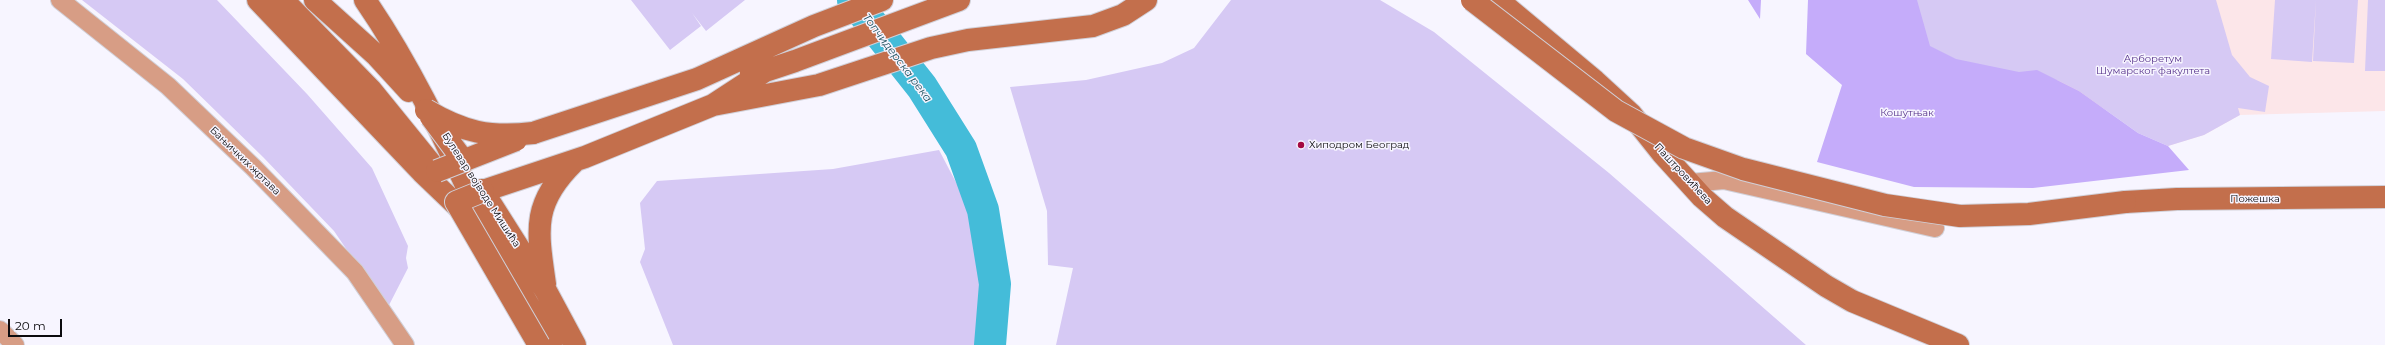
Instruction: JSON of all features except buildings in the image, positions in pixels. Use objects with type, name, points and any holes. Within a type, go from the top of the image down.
[{"type":"main road","points":[[258,0],[422,172],[490,237]]},
{"type":"main road","points":[[283,0],[371,90],[437,171],[539,345]]},
{"type":"main road","name":"Булевар војводе Мишића","points":[[315,0],[394,72],[426,110],[463,160],[483,191],[546,291],[575,345]]},
{"type":"main road","points":[[365,0],[397,49],[442,133],[490,237],[532,307],[551,345]]},
{"type":"main road","points":[[437,171],[532,133],[697,79],[814,26],[882,0]]},
{"type":"main road","points":[[456,202],[483,191],[576,160],[713,105],[766,71],[960,0]]},
{"type":"main road","points":[[713,105],[819,85],[931,48],[968,40],[1081,29],[1123,15],[1146,0]]},
{"type":"main road","name":"Пожешка","points":[[1472,0],[1579,84],[1628,118],[1684,148],[1743,169],[1886,205],[1960,216],[2029,214],[2125,202],[2171,199],[2385,197]]},
{"type":"main road","name":"Паштровићева","points":[[1498,0],[1595,81],[1631,114],[1662,153],[1702,197],[1725,217],[1826,286],[1852,301],[1958,345]]},
{"type":"main road","points":[[697,79],[766,71]]},
{"type":"main road","points":[[426,110],[454,125],[481,134],[501,136],[532,133]]},
{"type":"main road","points":[[546,291],[540,251],[541,212],[550,191],[576,160]]},
{"type":"street","name":"Бањичких жртава","points":[[60,0],[168,86],[253,167],[355,272],[405,345]]},
{"type":"street","points":[[1690,183],[1724,180],[1935,228]]},
{"type":"street","points":[[0,330],[15,345]]},
{"type":"shaded area","points":[[1917,0],[2385,0],[2385,111],[2240,115],[2204,135],[2168,146]]},
{"type":"green space","points":[[82,0],[217,0],[307,94],[372,168],[408,246],[406,258],[408,268],[387,309],[334,231],[263,157],[183,79]]},
{"type":"green space","points":[[631,0],[745,0],[706,31],[692,13],[701,26],[670,50]]},
{"type":"green space","name":"Хиподром Београд","points":[[1231,0],[1380,0],[1434,32],[1609,173],[1806,345],[1056,345],[1073,268],[1048,265],[1047,211],[1010,87],[1086,80],[1162,63],[1194,48]]},
{"type":"green space","points":[[1748,0],[1761,0],[1760,19]]},
{"type":"green space","name":"Кошутњак","points":[[1808,0],[1917,0],[1930,46],[1956,59],[2019,72],[2037,70],[2079,91],[2138,133],[2168,146],[2189,170],[2033,188],[1914,187],[1817,162],[1842,85],[1806,54]]},
{"type":"green space","name":"Арборетум Шумарског факултета","points":[[1903,0],[2216,0],[2232,55],[2250,77],[2269,86],[2265,112],[2238,108],[2240,115],[2204,135],[2168,146],[2138,133],[2079,91],[2057,80],[1956,69],[1922,47]]},
{"type":"green space","points":[[2275,0],[2316,0],[2312,62],[2271,59]]},
{"type":"green space","points":[[2316,0],[2358,0],[2354,63],[2313,61]]},
{"type":"green space","points":[[2368,0],[2385,0],[2385,71],[2365,71]]},
{"type":"green space","points":[[939,150],[989,245],[977,345],[673,345],[640,262],[645,249],[640,203],[657,181],[833,169]]},
{"type":"waterway","name":"Топчидерска река","points":[[853,0],[922,87],[961,149],[983,210],[995,284],[990,345]]},
{"type":"place","name":"Хиподром Београд","points":[[1301,145]]}]
